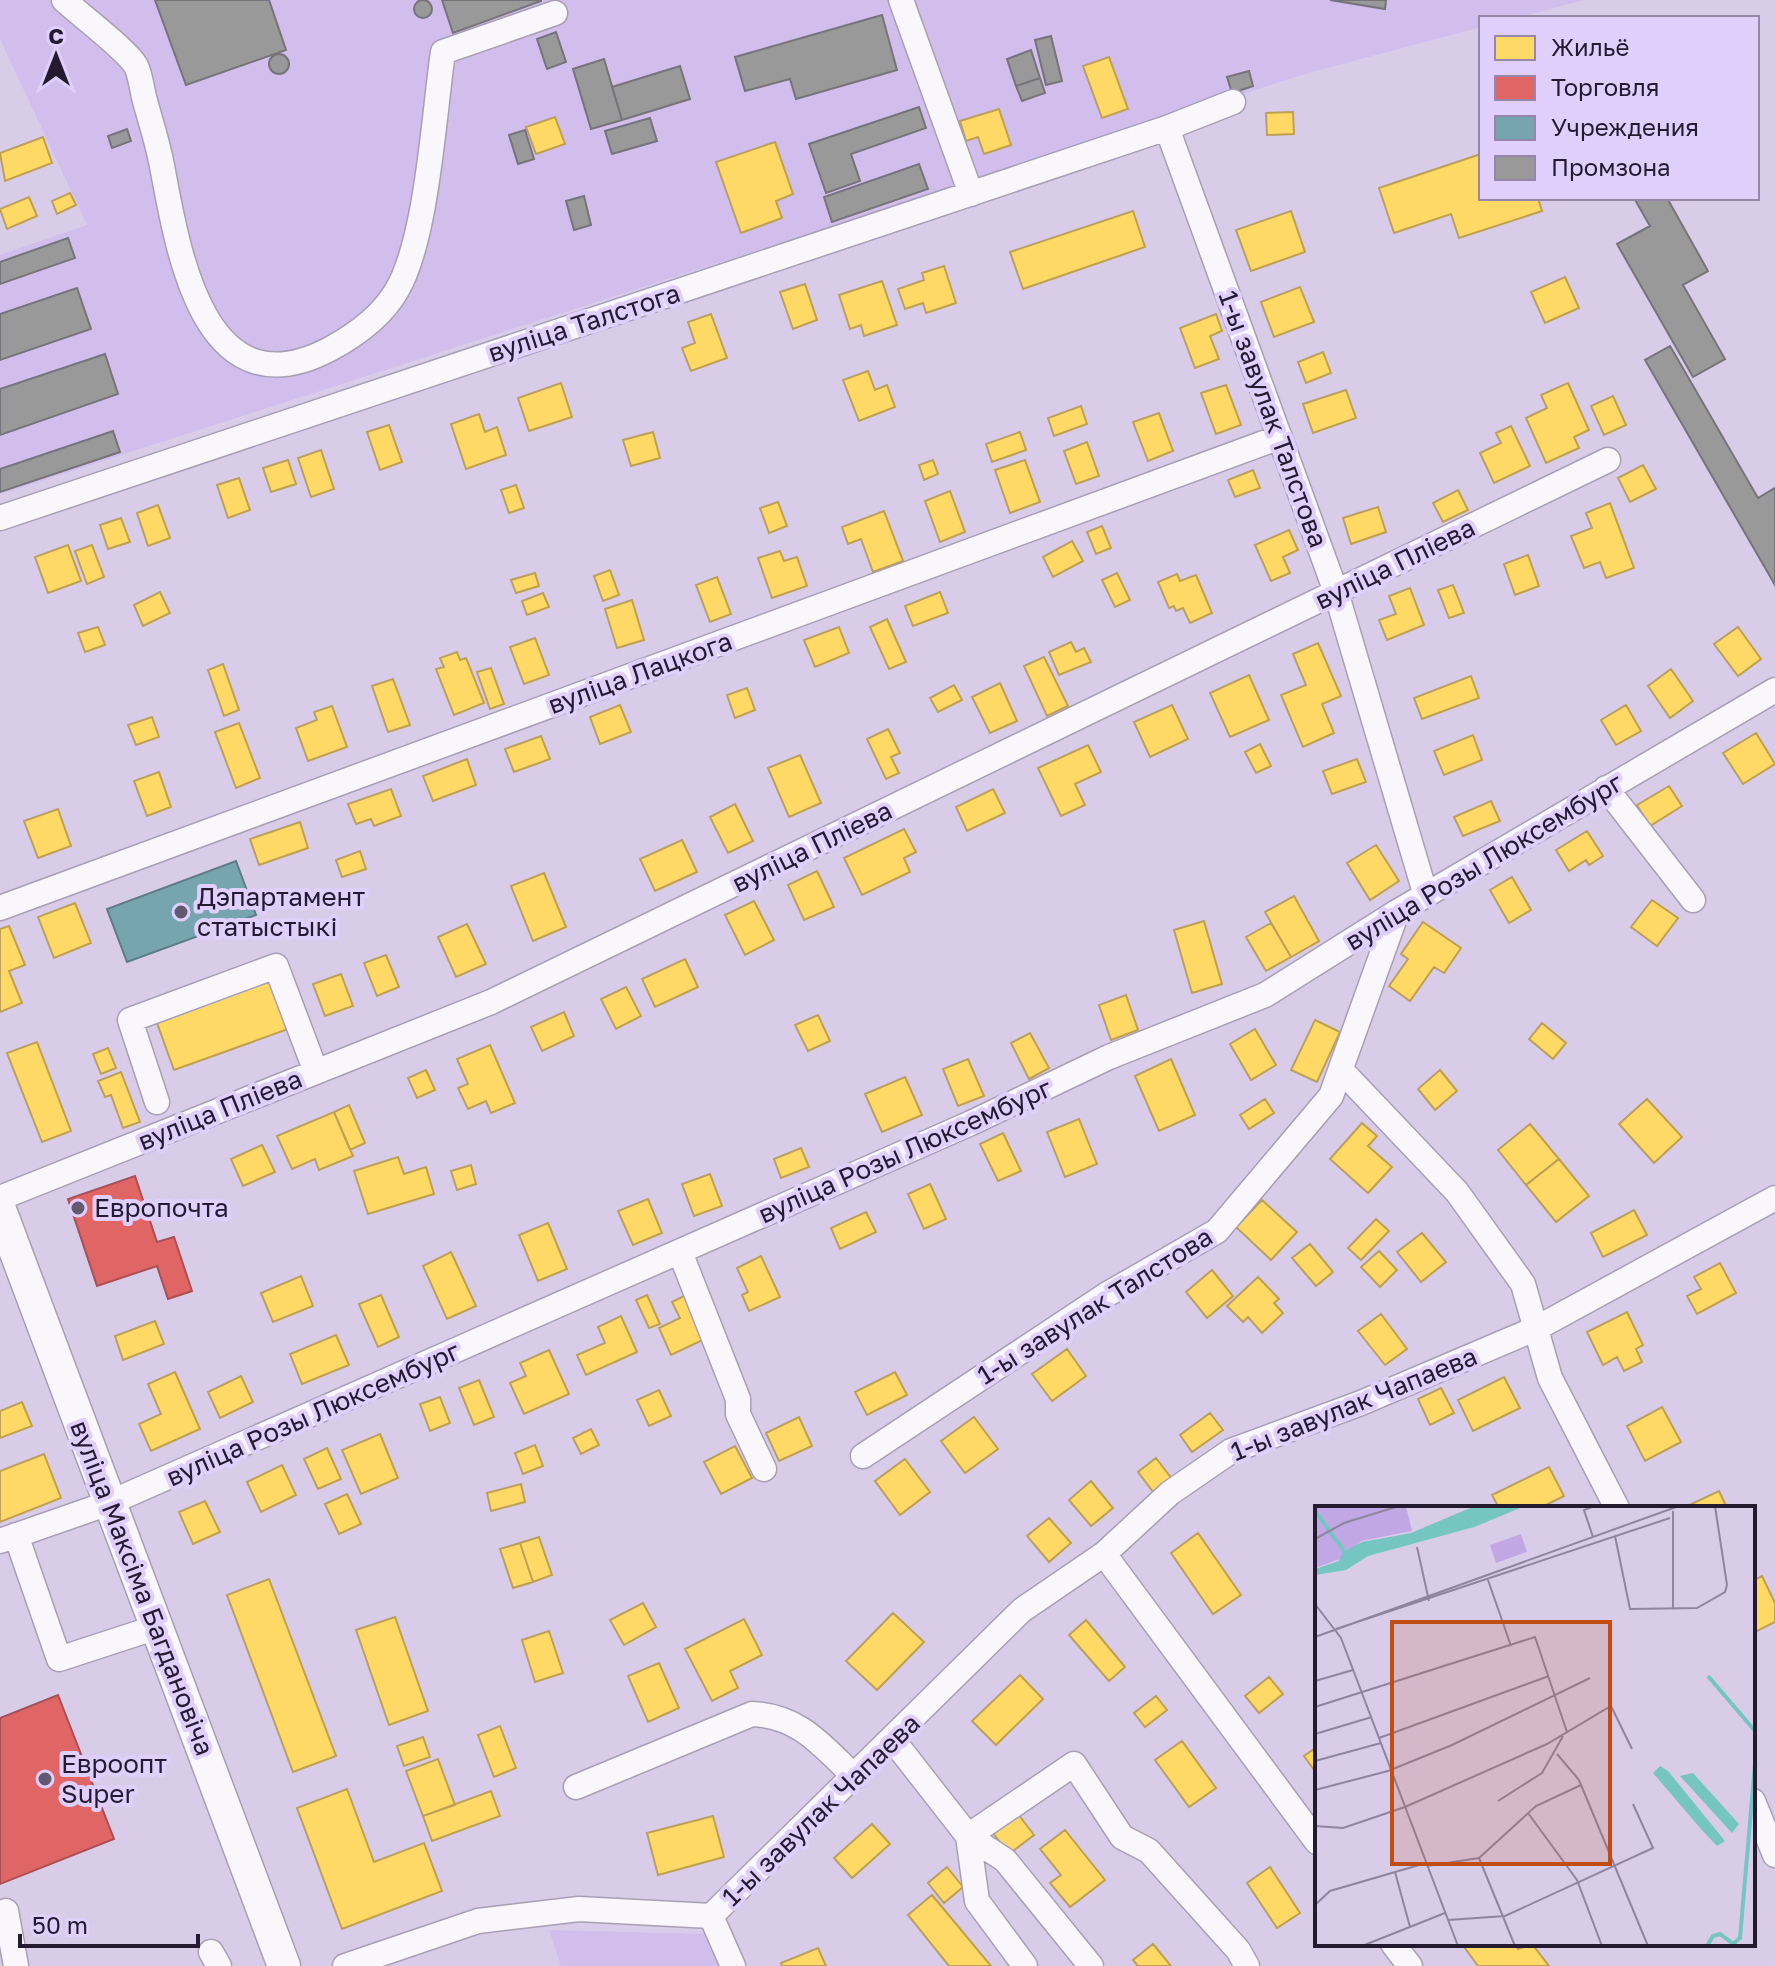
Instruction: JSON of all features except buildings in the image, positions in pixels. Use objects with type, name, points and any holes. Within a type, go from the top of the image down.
[{"type":"main road","name":"вуліца Максіма Багдановіча","points":[[0,1210],[157,1627],[276,1964]]},
{"type":"street","points":[[64,0],[135,65],[162,163],[177,249],[212,329],[243,358],[287,363],[309,359],[359,332],[384,309],[399,288],[416,239],[443,52],[555,13]]},
{"type":"street","points":[[901,0],[971,194]]},
{"type":"street","name":"вуліца Талстога","points":[[0,518],[1167,128],[1233,102]]},
{"type":"street","name":"1-ы завулак Талстова","points":[[1167,128],[1336,592],[1426,896]]},
{"type":"street","name":"вуліца Лацкога","points":[[0,908],[1280,437]]},
{"type":"street","name":"вуліца Пліева","points":[[0,1198],[491,1002],[1608,460]]},
{"type":"street","name":"вуліца Розы Люксембург","points":[[8,1538],[109,1503],[971,1123],[1109,1057],[1265,995],[1397,912],[1775,690]]},
{"type":"street","points":[[1606,788],[1693,900]]},
{"type":"street","name":"1-ы завулак Талстова","points":[[863,1456],[1106,1295],[1217,1231],[1331,1096],[1397,912]]},
{"type":"street","points":[[157,1102],[130,1020],[276,966],[316,1072]]},
{"type":"street","points":[[1341,1070],[1457,1192],[1523,1284],[1550,1378],[1616,1506]]},
{"type":"street","name":"1-ы завулак Чапаева","points":[[345,1966],[492,1919],[579,1909],[711,1916],[1022,1610],[1104,1554],[1170,1493],[1231,1451],[1361,1403],[1537,1328],[1775,1198]]},
{"type":"street","points":[[680,1252],[738,1399],[738,1414],[764,1469]]},
{"type":"street","points":[[8,1538],[59,1659],[157,1627]]},
{"type":"street","points":[[1104,1554],[1315,1839]]},
{"type":"street","points":[[576,1787],[752,1714],[776,1715],[805,1730],[855,1777]]},
{"type":"street","points":[[893,1740],[968,1836],[1005,1860],[1091,1966]]},
{"type":"street","points":[[968,1836],[1074,1764],[1122,1837],[1149,1851],[1238,1950],[1247,1966]]},
{"type":"street","points":[[1755,1806],[1775,1855]]},
{"type":"street","points":[[968,1836],[977,1901],[1025,1966]]},
{"type":"street","points":[[6,1911],[16,1966]]},
{"type":"street","points":[[711,1916],[733,1966]]},
{"type":"street","points":[[1395,1946],[1410,1966]]},
{"type":"shaded area","points":[[0,0],[1584,0],[1524,16],[1479,16],[1479,28],[1305,74],[0,494],[0,255],[87,225],[0,39]]},
{"type":"shaded area","points":[[549,1930],[704,1934],[718,1966],[561,1966]]},
{"type":"place","name":"Дэпартамент статыстыкі","points":[[181,912]]},
{"type":"place","name":"Европочта","points":[[78,1208]]},
{"type":"place","name":"Евроопт Super","points":[[45,1779]]}]
